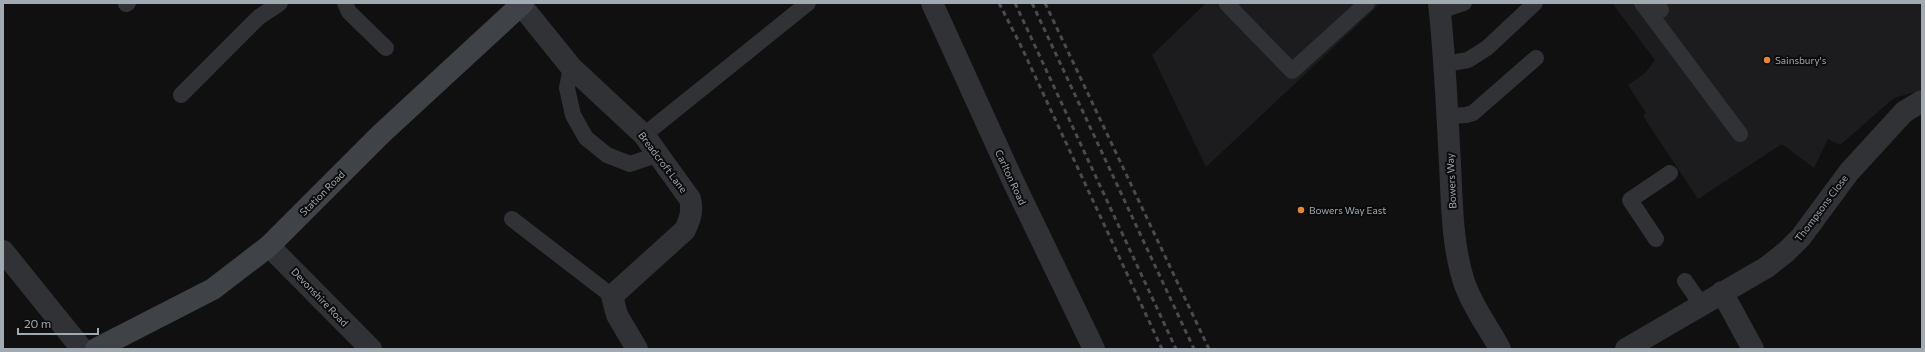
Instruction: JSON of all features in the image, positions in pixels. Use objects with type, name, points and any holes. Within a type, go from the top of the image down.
[{"type":"main road","name":"Station Road","points":[[96,349],[213,289],[269,246],[381,134],[522,4]]},
{"type":"street","name":"Carlton Road","points":[[932,3],[1013,181],[1094,349]]},
{"type":"street","name":"Breadcroft Lane","points":[[522,4],[571,67],[644,135],[690,199],[692,208],[691,217],[685,230],[612,296]]},
{"type":"street","name":"Bowers Way","points":[[1439,7],[1444,64],[1452,210],[1458,258],[1464,282],[1475,306],[1500,349]]},
{"type":"street","name":"Thompsons Close","points":[[1626,349],[1767,267],[1786,252],[1801,237],[1849,172],[1904,112],[1922,101]]},
{"type":"street","name":"Devonshire Road","points":[[269,246],[371,349]]},
{"type":"street","points":[[3,251],[82,349]]},
{"type":"street","points":[[1722,292],[1753,349]]},
{"type":"street","points":[[612,296],[617,315],[637,349]]},
{"type":"lane","points":[[181,95],[259,16],[280,3]]},
{"type":"lane","points":[[345,3],[349,12],[386,48]]},
{"type":"lane","points":[[644,135],[808,3]]},
{"type":"lane","points":[[1227,4],[1292,71],[1367,3]]},
{"type":"lane","points":[[1439,7],[1464,3]]},
{"type":"lane","points":[[1444,64],[1468,60],[1488,48],[1535,3]]},
{"type":"lane","points":[[1642,3],[1740,134]]},
{"type":"lane","points":[[1447,116],[1473,113],[1536,58]]},
{"type":"lane","points":[[571,67],[567,88],[573,115],[586,138],[607,155],[630,164],[659,154]]},
{"type":"lane","points":[[1656,239],[1630,200],[1670,173]]},
{"type":"lane","points":[[512,219],[612,296]]},
{"type":"lane","points":[[1686,282],[1701,304]]},
{"type":"shaded area","points":[[1206,3],[1381,3],[1206,167],[1152,55]]},
{"type":"shaded area","points":[[1612,3],[1922,3],[1922,90],[1894,98],[1840,145],[1828,139],[1814,168],[1782,144],[1698,199],[1643,116],[1646,113],[1628,85],[1645,73],[1655,60]]},
{"type":"railway","points":[[999,3],[1021,46],[1162,349]]},
{"type":"railway","points":[[1015,3],[1176,349]]},
{"type":"railway","points":[[1032,3],[1194,349]]},
{"type":"railway","points":[[1045,3],[1209,349]]},
{"type":"place","name":"Sainsbury's","points":[[1767,60]]},
{"type":"place","name":"Bowers Way East","points":[[1301,210]]}]
